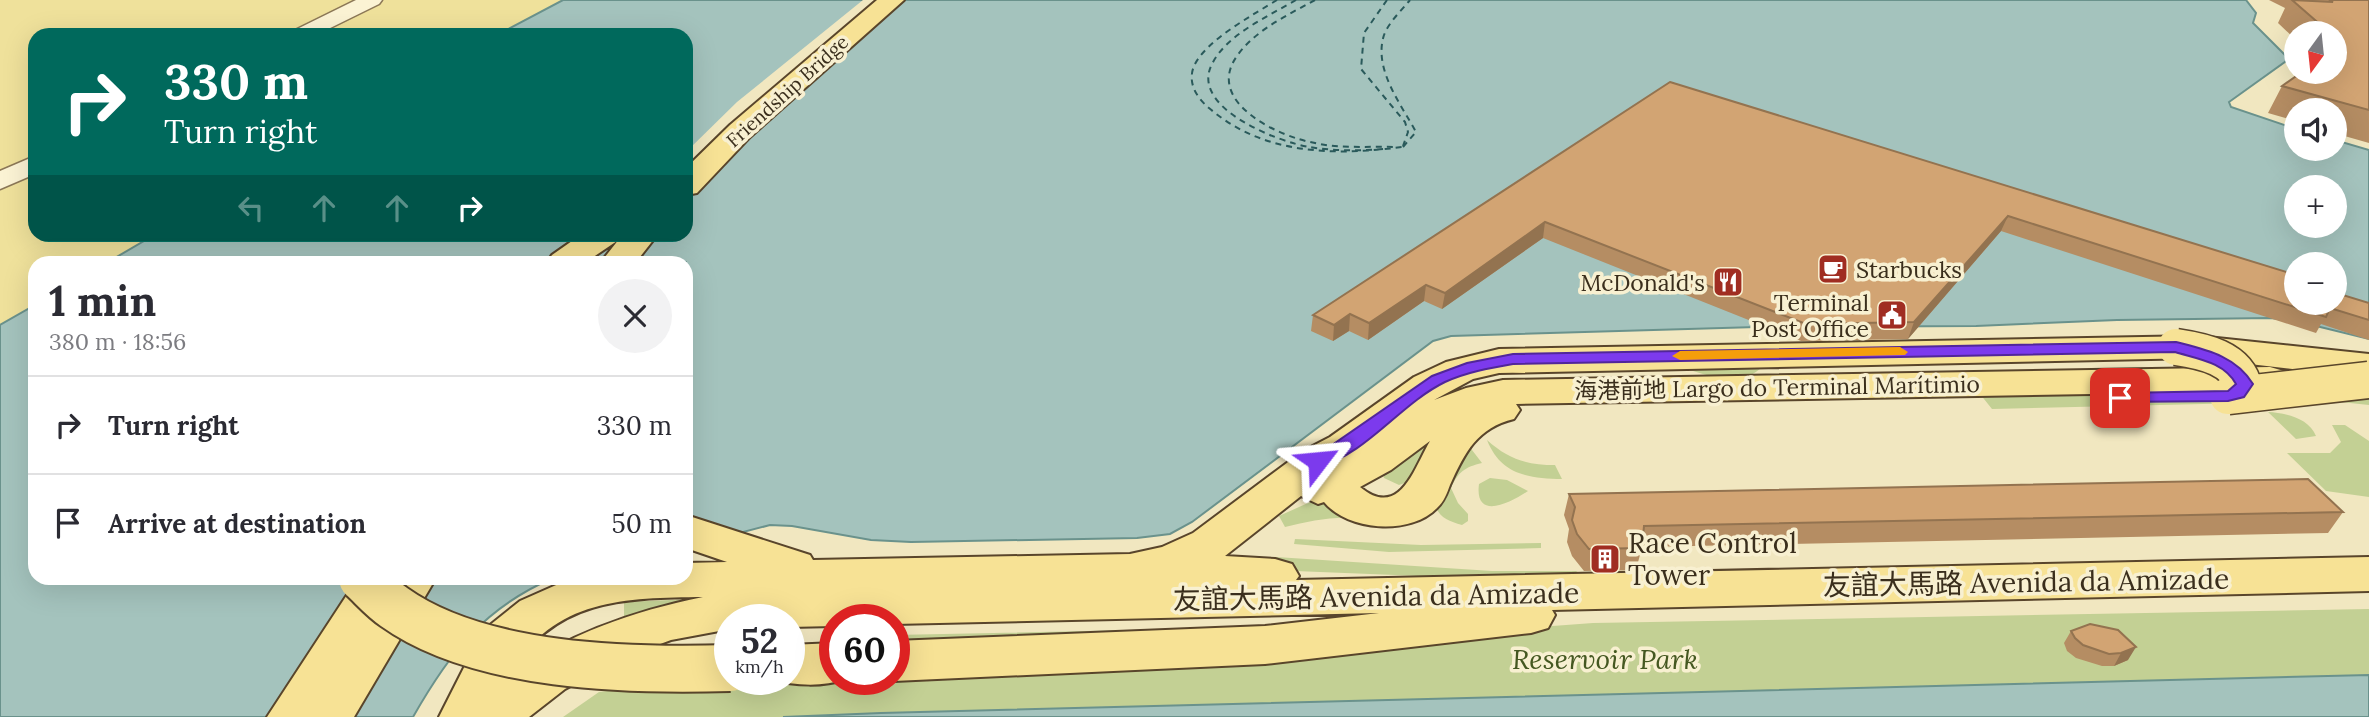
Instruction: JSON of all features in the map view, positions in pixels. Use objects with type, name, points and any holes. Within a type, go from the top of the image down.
[{"type":"main road","name":"Friendship Bridge","points":[[693,156],[718,129],[871,0]]},
{"type":"main road","name":"Friendship Bridge","points":[[693,179],[740,131],[892,0]]},
{"type":"main road","points":[[573,256],[593,242]]},
{"type":"main road","points":[[603,256],[614,242]]},
{"type":"main road","points":[[623,256],[635,242]]},
{"type":"main road","points":[[2176,347],[2213,357],[2238,372],[2244,388],[2239,393],[2228,396]]},
{"type":"main road","points":[[2369,366],[2198,347],[1528,358],[1499,361],[1460,370],[1438,379],[1408,399],[1352,463],[1340,492],[1350,502],[1373,511],[1391,512],[1414,506],[1423,497],[1462,426],[1476,416],[1495,410],[2228,396],[2369,380]]},
{"type":"main road","name":"海港前地 Largo do Terminal Marítimio","points":[[1124,572],[1170,563],[1191,554],[1450,405],[1503,392],[2278,379],[2369,386]]},
{"type":"main road","points":[[693,534],[775,563],[855,577]]},
{"type":"main road","points":[[693,580],[1186,570],[1557,602]]},
{"type":"main road","name":"友誼大馬路 Avenida da Amizade","points":[[1557,602],[2369,574]]},
{"type":"main road","points":[[369,585],[382,598],[414,619],[483,645],[544,658],[610,666],[679,670],[714,669]]},
{"type":"main road","points":[[293,717],[378,585]]},
{"type":"main road","points":[[327,717],[408,585]]},
{"type":"main road","points":[[465,717],[489,666],[509,638],[538,613],[573,595],[613,585]]},
{"type":"main road","name":"友誼大馬路 Avenida da Amizade","points":[[494,717],[537,682],[596,648],[657,624],[718,612],[2369,593]]},
{"type":"main road","points":[[910,649],[1265,645],[1557,602]]},
{"type":"main road","points":[[526,717],[569,685],[622,657],[678,639],[714,633]]},
{"type":"street","points":[[314,28],[372,0]]},
{"type":"street","points":[[0,181],[28,167]]},
{"type":"green space","points":[[1673,365],[1763,366],[1743,378],[1732,379]]},
{"type":"green space","points":[[2283,386],[2369,392],[2369,405],[2331,401],[1992,409],[1980,394],[1493,402],[1474,408],[1451,422],[1418,478],[1399,485],[1384,478],[1382,469],[1453,412],[1491,399]]},
{"type":"green space","points":[[2268,412],[2289,415],[2302,421],[2316,436],[2296,439]]},
{"type":"green space","points":[[2332,425],[2345,425],[2369,441],[2369,497],[2326,491],[2287,453],[2330,453],[2341,442]]},
{"type":"green space","points":[[1467,436],[1472,450],[1482,463],[1463,471],[1451,488],[1458,503],[1468,514],[1468,521],[1462,525],[1444,518],[1435,502]]},
{"type":"green space","points":[[1487,440],[1518,460],[1555,465],[1562,479],[1517,472],[1500,461]]},
{"type":"green space","points":[[1490,478],[1507,480],[1528,491],[1504,504],[1488,506],[1482,503],[1479,496],[1479,484]]},
{"type":"green space","points":[[1328,494],[1416,521],[1393,523],[1342,518],[1285,527],[1279,516]]},
{"type":"green space","points":[[1295,539],[1421,545],[1541,543],[1541,548],[1389,552],[1294,544]]},
{"type":"green space","points":[[1276,557],[1492,571],[1576,571],[1593,583],[1244,569]]},
{"type":"green space","points":[[764,596],[733,604],[714,604],[714,609],[624,632],[624,602]]},
{"type":"green space","name":"Reservoir Park","points":[[2369,609],[2369,675],[783,717],[563,717],[599,692],[650,686],[714,686],[714,695],[805,695],[805,683],[819,682],[819,695],[910,695],[910,678],[1193,666],[1593,623]]},
{"type":"green space","points":[[1226,628],[910,651],[910,635]]},
{"type":"sand","points":[[0,0],[563,0],[510,28],[28,28],[28,242],[144,242],[119,256],[28,256],[28,309],[0,325]]},
{"type":"water","points":[[563,0],[2246,0],[2256,13],[2253,23],[2284,54],[2284,63],[2229,102],[2231,107],[2284,125],[2284,161],[2347,161],[2347,144],[2369,150],[2369,339],[2271,318],[2117,320],[1976,326],[1757,327],[1451,336],[1433,341],[1192,522],[1170,534],[1137,538],[911,542],[871,540],[792,526],[770,525],[693,545],[693,256],[118,256],[142,242],[693,242],[693,28],[510,28]]},
{"type":"water","points":[[28,309],[28,585],[539,585],[507,603],[471,634],[441,672],[413,717],[0,717],[0,325]]},
{"type":"water","points":[[2369,675],[2369,717],[783,717],[881,713]]},
{"type":"pier","points":[[863,0],[901,0],[792,94],[693,195],[693,145],[737,102]]},
{"type":"building","points":[[2292,0],[2369,0],[2369,110],[2347,104],[2347,98],[2326,98],[2282,86],[2347,84],[2347,21],[2316,21]]},
{"type":"building","points":[[1670,82],[2284,271],[2284,304],[2008,216],[1914,322],[1806,324],[1545,222],[1445,293],[1426,285],[1369,323],[1350,314],[1334,325],[1313,315]]},
{"type":"building","points":[[2347,296],[2369,303],[2369,320],[2347,313]]},
{"type":"building","points":[[2308,479],[2343,512],[1644,526],[1642,548],[1589,549],[1577,534],[1572,520],[1575,507],[1569,494]]},
{"type":"building","points":[[2090,624],[2118,630],[2136,647],[2109,654],[2083,645],[2071,631]]},
{"type":"ferry route","points":[[1277,0],[1231,29],[1200,56],[1194,66],[1192,78],[1194,90],[1201,100],[1230,124],[1276,143],[1326,151],[1402,147]]},
{"type":"ferry route","points":[[1296,0],[1238,35],[1219,53],[1212,64],[1208,80],[1213,95],[1241,120],[1295,144],[1337,150],[1384,149]]},
{"type":"ferry route","points":[[1315,0],[1283,17],[1244,47],[1229,73],[1230,88],[1238,102],[1250,114],[1283,133],[1335,146],[1395,147]]},
{"type":"ferry route","points":[[1387,0],[1364,33],[1361,69],[1405,122],[1408,132],[1403,146]]},
{"type":"ferry route","points":[[1403,147],[1416,132],[1390,86],[1382,61],[1382,48],[1389,26],[1410,0]]},
{"type":"slow traffic","points":[[1680,356],[1900,352]]},
{"type":"place","name":"Starbucks","points":[[1833,269]]},
{"type":"place","name":"McDonald's","points":[[1728,282]]},
{"type":"place","name":"Terminal Post Office","points":[[1892,315]]},
{"type":"place","name":"Race Control Tower","points":[[1605,559]]},
{"type":"route","points":[[1318,461],[1345,447],[1438,379],[1472,366],[1513,359],[2176,347],[2197,351],[2220,360],[2238,372],[2245,384],[2239,393],[2228,396],[2120,398]]}]
